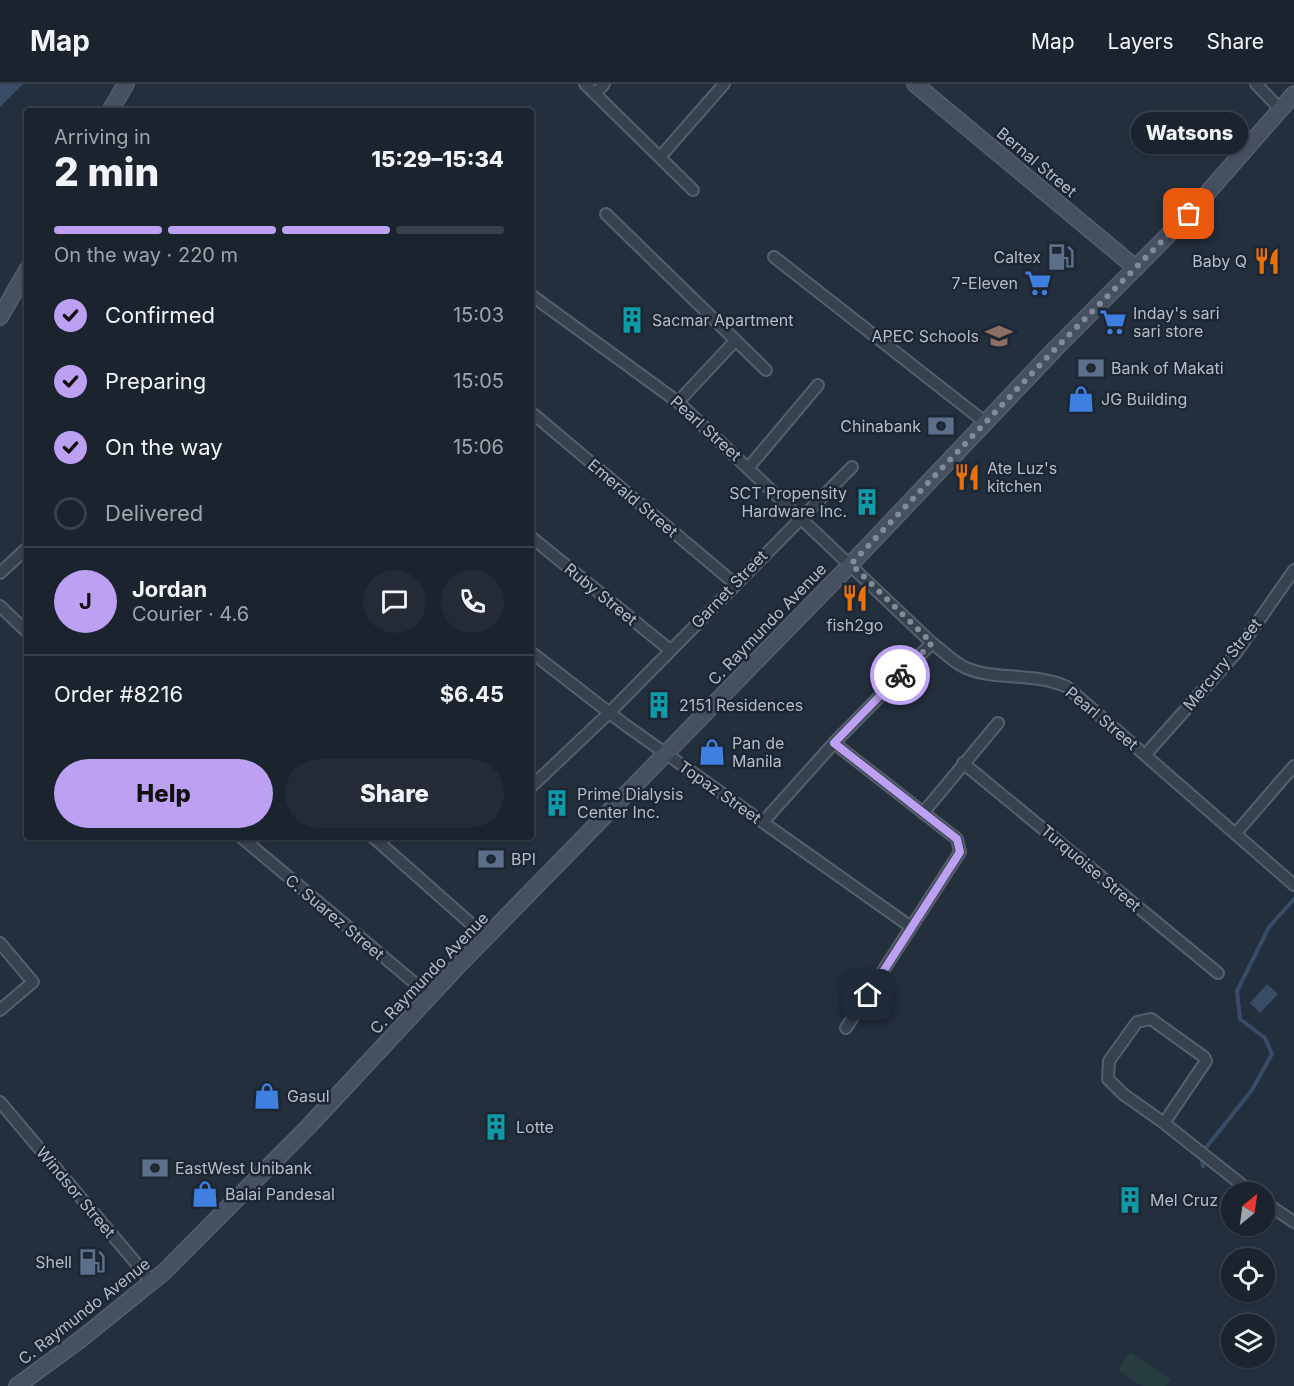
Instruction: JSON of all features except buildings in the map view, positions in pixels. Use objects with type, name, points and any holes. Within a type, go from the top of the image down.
[{"type":"main road","points":[[112,108],[126,84]]},
{"type":"main road","name":"Bernal Street","points":[[915,84],[1136,268]]},
{"type":"main road","name":"C. Raymundo Avenue","points":[[16,1386],[81,1339],[152,1282],[309,1126],[430,996],[1210,192],[1294,94]]},
{"type":"main road","points":[[0,317],[24,275]]},
{"type":"street","points":[[585,84],[661,156],[693,190]]},
{"type":"street","points":[[595,94],[604,84]]},
{"type":"street","points":[[661,156],[724,84]]},
{"type":"street","points":[[1256,84],[1281,110]]},
{"type":"street","points":[[606,214],[766,370]]},
{"type":"street","points":[[774,256],[986,423]]},
{"type":"street","name":"Pearl Street","points":[[534,297],[678,402],[932,643],[968,669],[1053,682],[1067,687],[1294,885]]},
{"type":"street","points":[[678,402],[735,341]]},
{"type":"street","points":[[749,467],[818,385]]},
{"type":"street","name":"Emerald Street","points":[[534,415],[734,584]]},
{"type":"street","name":"Garnet Street","points":[[534,784],[609,713],[799,517],[852,467]]},
{"type":"street","name":"Ruby Street","points":[[534,539],[670,650]]},
{"type":"street","points":[[0,573],[24,551]]},
{"type":"street","name":"Mercury Street","points":[[1146,754],[1236,653],[1294,570]]},
{"type":"street","points":[[0,606],[24,630]]},
{"type":"street","points":[[763,822],[834,743],[932,643]]},
{"type":"street","name":"Topaz Street","points":[[534,654],[665,754],[911,927]]},
{"type":"street","points":[[923,813],[998,723]]},
{"type":"street","points":[[834,743],[957,839],[960,852],[846,1028]]},
{"type":"street","name":"Turquoise Street","points":[[963,763],[1218,973]]},
{"type":"street","points":[[1236,833],[1294,766]]},
{"type":"street","name":"C. Suarez Street","points":[[245,840],[430,996]]},
{"type":"street","points":[[376,840],[487,938]]},
{"type":"street","points":[[0,943],[33,982],[0,1010]]},
{"type":"street","points":[[1164,1123],[1206,1061],[1204,1057],[1151,1018],[1143,1019],[1137,1022],[1109,1061],[1108,1079],[1123,1094],[1164,1123],[1238,1182]]},
{"type":"street","name":"Windsor Street","points":[[0,1102],[152,1282]]},
{"type":"street","points":[[1275,1209],[1294,1222]]},
{"type":"green space","points":[[1130,1352],[1171,1379],[1166,1386],[1142,1386],[1118,1370]]},
{"type":"water","points":[[0,84],[23,84],[0,107]]},
{"type":"water","points":[[1267,984],[1278,994],[1260,1013],[1250,1003]]},
{"type":"waterway","points":[[1205,1149],[1252,1090],[1272,1054],[1265,1038],[1240,1019],[1237,991],[1269,927],[1294,899]]},
{"type":"waterway","points":[[1201,1156],[1203,1166]]},
{"type":"way so far","points":[[900,675],[932,643],[851,564],[1025,380],[1189,214]]},
{"type":"place","name":"Watsons","points":[[1189,214]]},
{"type":"place","name":"Caltex","points":[[1061,257]]},
{"type":"place","name":"Baby Q","points":[[1267,261]]},
{"type":"place","name":"7-Eleven","points":[[1038,283]]},
{"type":"place","name":"Sacmar Apartment","points":[[632,320]]},
{"type":"place","name":"Inday's sari sari store","points":[[1113,322]]},
{"type":"place","name":"APEC Schools","points":[[999,336]]},
{"type":"place","name":"Bank of Makati","points":[[1091,368]]},
{"type":"place","name":"JG Building","points":[[1081,399]]},
{"type":"place","name":"Chinabank","points":[[941,426]]},
{"type":"place","name":"Ate Luz's kitchen","points":[[967,477]]},
{"type":"place","name":"SCT Propensity Hardware Inc.","points":[[867,502]]},
{"type":"place","name":"fish2go","points":[[855,598]]},
{"type":"place","name":"2151 Residences","points":[[659,705]]},
{"type":"place","name":"Pan de Manila","points":[[712,752]]},
{"type":"place","name":"Prime Dialysis Center Inc.","points":[[557,803]]},
{"type":"place","name":"BPI","points":[[491,859]]},
{"type":"place","name":"Gasul","points":[[267,1096]]},
{"type":"place","name":"Lotte","points":[[496,1127]]},
{"type":"place","name":"EastWest Unibank","points":[[155,1168]]},
{"type":"place","name":"Balai Pandesal","points":[[205,1194]]},
{"type":"place","name":"Mel Cruz","points":[[1130,1200]]},
{"type":"place","name":"Shell","points":[[92,1262]]},
{"type":"route","points":[[868,995],[960,852],[957,839],[834,743],[900,675]]}]
